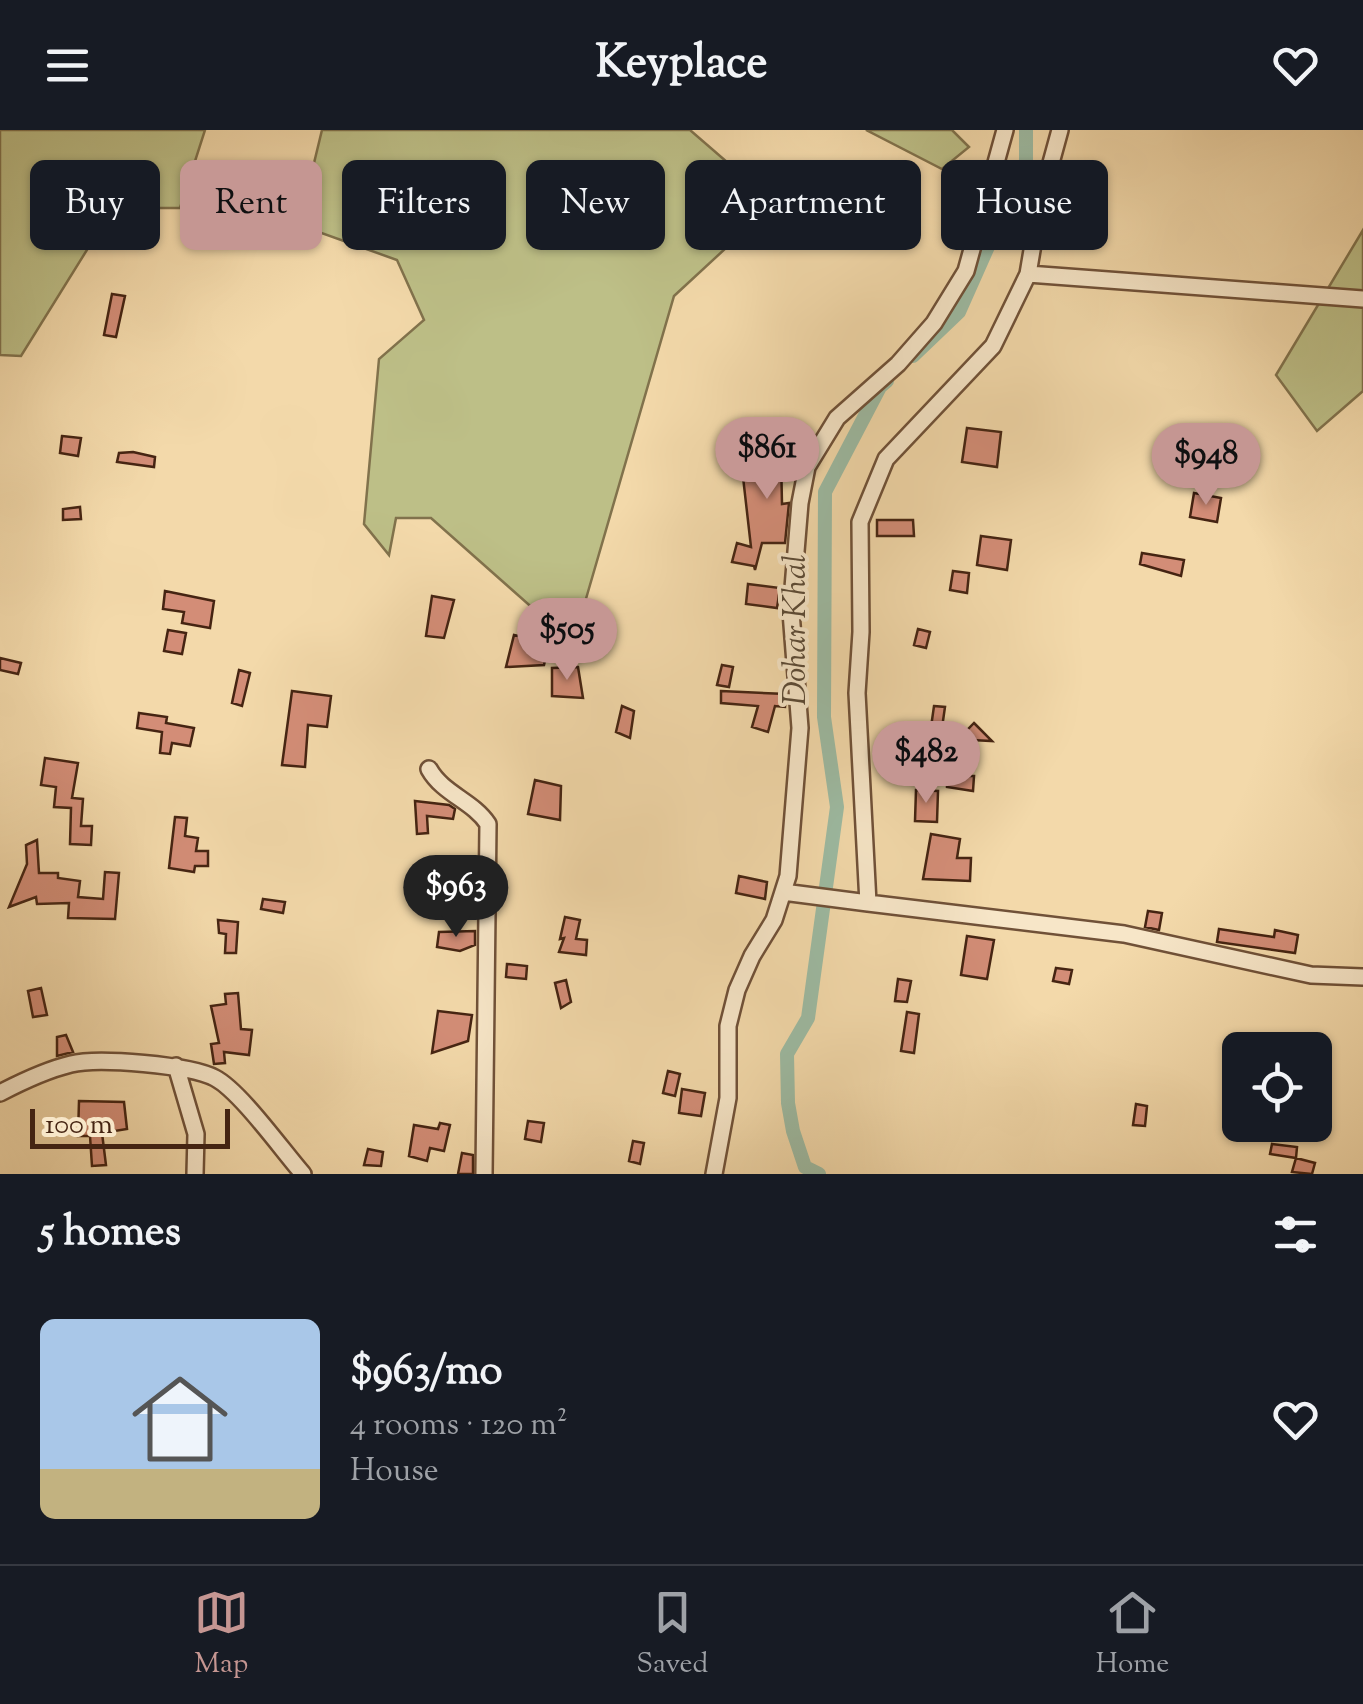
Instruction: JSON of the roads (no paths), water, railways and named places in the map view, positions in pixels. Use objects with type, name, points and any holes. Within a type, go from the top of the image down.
[{"type":"street","points":[[714,1174],[728,1098],[728,1026],[736,990],[752,956],[792,894],[800,728],[791,612],[806,467],[837,418],[898,364],[934,324],[966,271],[1005,130]]},
{"type":"street","points":[[868,904],[857,694],[860,522],[886,459],[993,346],[1028,274],[1040,203],[1060,130]]},
{"type":"street","points":[[1028,274],[1363,299]]},
{"type":"street","points":[[430,769],[436,780],[480,810],[488,824],[484,1174]]},
{"type":"street","points":[[792,894],[1124,934],[1312,975],[1363,977]]},
{"type":"street","points":[[0,1093],[27,1078],[75,1062],[176,1066],[216,1078],[303,1174]]},
{"type":"street","points":[[176,1066],[196,1134],[194,1174]]},
{"type":"waterway","name":"Dohar Khal","points":[[913,356],[959,312],[1026,161],[1026,130]]},
{"type":"waterway","name":"Dohar Khal","points":[[819,1174],[805,1167],[793,1131],[787,1054],[808,1018],[837,807],[824,717],[825,492],[880,387],[887,381]]}]
